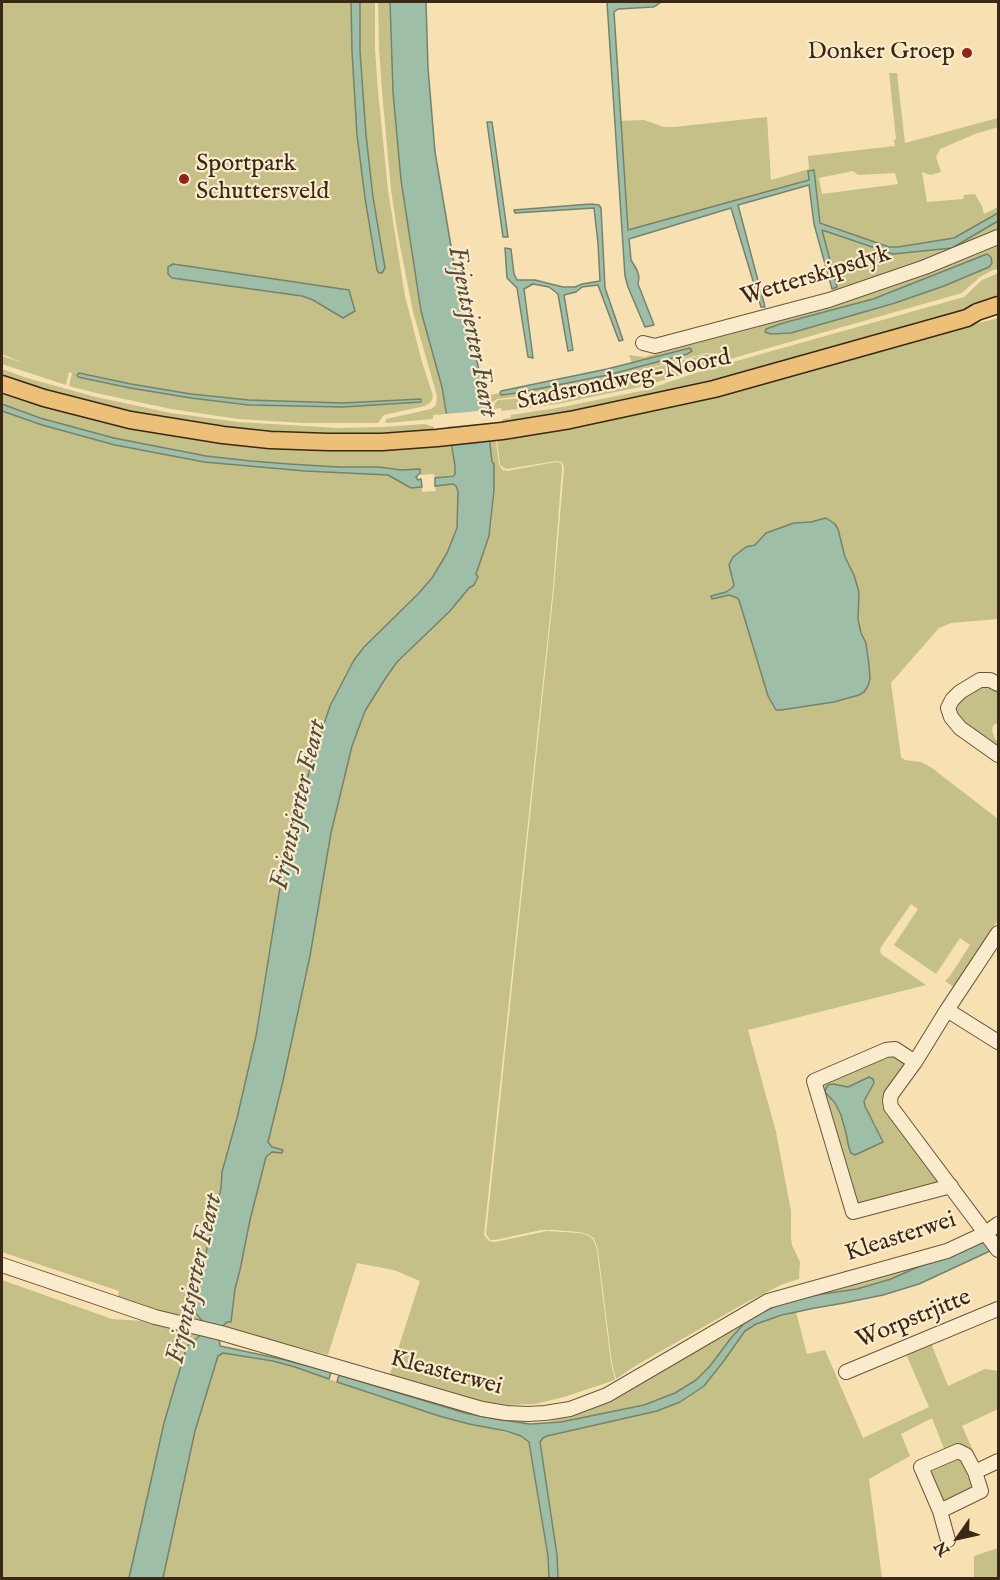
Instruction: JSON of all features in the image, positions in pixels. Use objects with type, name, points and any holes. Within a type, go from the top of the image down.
[{"type":"main road","name":"Stadsrondweg-Noord","points":[[2,384],[44,398],[130,420],[223,435],[270,440],[328,442],[382,442],[437,438],[570,420],[714,389],[967,318],[999,305]]},
{"type":"main road","name":"Stadsrondweg-Noord","points":[[967,318],[999,313]]},
{"type":"street","name":"Wetterskipsdyk","points":[[643,343],[656,346],[829,300],[944,260],[999,237]]},
{"type":"street","points":[[999,684],[990,680],[980,680],[960,692],[952,699],[948,708],[951,717],[960,728],[999,755]]},
{"type":"street","points":[[999,933],[946,1010],[915,1062],[891,1095],[890,1101],[891,1107],[999,1250]]},
{"type":"street","points":[[946,1010],[999,1042]]},
{"type":"street","points":[[915,1062],[895,1049],[886,1050],[807,1082],[853,1212],[951,1186]]},
{"type":"street","name":"Kleasterwei","points":[[2,1264],[147,1314],[221,1332],[482,1409],[506,1413],[545,1413],[570,1408],[607,1395],[768,1301],[947,1251],[986,1233],[999,1224]]},
{"type":"street","name":"Worpstrjitte","points":[[846,1372],[999,1309]]},
{"type":"street","points":[[940,1511],[981,1491],[966,1455],[958,1451],[921,1467],[940,1511],[948,1540]]},
{"type":"street","points":[[975,1472],[999,1461]]},
{"type":"shaded area","name":"Sportpark Schuttersveld","points":[[2,2],[355,2],[362,138],[373,197],[360,51],[360,2],[375,2],[375,49],[388,190],[405,296],[433,396],[431,402],[425,406],[384,415],[378,423],[304,423],[238,419],[171,409],[69,386],[72,373],[69,372],[66,385],[2,364],[2,356],[23,363],[2,354]],"holes":[[[130,388],[271,404],[341,405],[343,407],[249,405]]]},
{"type":"shaded area","points":[[378,2],[390,2],[393,92],[401,180],[421,311],[447,414],[433,415],[433,419],[387,423],[386,419],[431,409],[436,405],[437,396],[413,312],[391,190],[379,49]]},
{"type":"shaded area","points":[[889,73],[897,73],[905,143],[998,118],[998,127],[940,149],[936,157],[941,172],[930,175],[922,172],[927,202],[963,199],[964,195],[975,194],[984,214],[998,207],[998,213],[954,238],[889,247],[820,222],[814,170],[808,171],[809,180],[628,230],[620,121],[644,120],[664,127],[674,127],[767,117],[771,180],[809,169],[808,156],[895,146],[894,140],[896,139]],"holes":[[[853,171],[858,175],[895,173],[898,184],[822,194],[819,178]]]},
{"type":"shaded area","points":[[998,221],[998,232],[899,271],[834,292],[833,288],[836,287],[822,230],[893,254],[952,248]]},
{"type":"shaded area","points":[[998,241],[998,269],[980,277],[962,293],[723,361],[719,354],[706,353],[601,381],[539,394],[497,399],[493,402],[492,409],[486,410],[485,396],[517,393],[582,380],[687,354],[690,353],[687,349],[632,363],[629,355],[644,357],[759,327],[775,319]],"holes":[[[989,267],[944,286],[854,314],[766,329],[873,299],[911,284]]]},
{"type":"shaded area","points":[[998,273],[998,301],[665,395],[503,425],[503,419],[511,418],[511,415],[646,390],[701,371],[964,297],[982,280]]},
{"type":"shaded area","points":[[998,318],[998,619],[951,623],[939,628],[891,683],[901,757],[905,760],[921,762],[932,768],[998,819],[998,920],[955,988],[945,981],[970,945],[960,938],[936,974],[894,945],[918,909],[911,904],[880,951],[881,954],[926,985],[748,1030],[776,1132],[791,1211],[792,1245],[800,1262],[799,1279],[783,1284],[747,1302],[616,1379],[598,1250],[594,1238],[579,1232],[554,1230],[541,1230],[495,1240],[490,1240],[486,1234],[554,588],[564,468],[562,462],[556,461],[504,468],[500,465],[497,440],[584,424]],"holes":[[[826,518],[838,529],[845,557],[859,592],[859,619],[861,633],[866,643],[870,679],[868,686],[834,702],[776,710],[768,696],[739,600],[729,595],[712,599],[711,596],[726,592],[734,585],[729,565],[746,547],[755,545],[766,533],[794,523]]]},
{"type":"shaded area","points":[[706,354],[718,355],[721,362],[645,386],[557,404],[502,411],[501,408],[494,409],[498,400],[524,398],[601,382]]},
{"type":"shaded area","points":[[2,369],[96,397],[171,413],[238,422],[338,428],[425,424],[434,427],[435,432],[265,434],[97,407],[2,378]]},
{"type":"shaded area","points":[[2,389],[110,421],[432,445],[433,447],[452,445],[455,474],[435,478],[434,474],[420,475],[419,469],[338,467],[251,461],[152,446],[40,418],[2,404]]},
{"type":"shaded area","points":[[2,411],[42,425],[115,445],[204,462],[305,471],[388,475],[411,488],[422,487],[422,492],[436,491],[435,486],[454,484],[458,491],[457,528],[447,553],[438,570],[418,594],[364,647],[354,660],[330,706],[300,801],[294,836],[281,881],[256,1036],[222,1172],[221,1188],[193,1310],[205,1324],[117,1301],[119,1291],[2,1252]]},
{"type":"shaded area","points":[[496,440],[499,465],[503,470],[556,462],[561,463],[562,468],[553,588],[484,1235],[489,1241],[495,1242],[547,1231],[579,1233],[593,1239],[597,1250],[615,1380],[535,1404],[508,1405],[482,1402],[390,1374],[420,1281],[394,1270],[357,1263],[328,1355],[221,1329],[227,1322],[231,1322],[235,1289],[266,1157],[272,1152],[282,1153],[283,1150],[272,1147],[268,1142],[310,956],[331,833],[352,746],[365,711],[397,662],[450,611],[474,585],[478,577],[476,574],[491,526],[494,464],[490,441]]},
{"type":"shaded area","points":[[982,687],[998,693],[998,722],[992,730],[998,741],[998,751],[966,729],[954,713],[955,705],[977,688]]},
{"type":"shaded area","points":[[884,1055],[892,1056],[906,1064],[882,1101],[943,1184],[857,1205],[820,1079]],"holes":[[[865,1078],[874,1083],[864,1101],[876,1126],[849,1148],[841,1115],[835,1103],[825,1092],[833,1084],[848,1087]]]},
{"type":"shaded area","points":[[938,1259],[891,1279],[857,1289],[809,1296]]},
{"type":"shaded area","points":[[2,1280],[112,1319],[157,1322],[203,1333],[164,1423],[129,1578],[2,1578]]},
{"type":"shaded area","points":[[796,1312],[807,1354],[825,1350],[863,1438],[929,1407],[906,1354],[931,1343],[948,1386],[985,1369],[998,1371],[998,1409],[962,1426],[980,1466],[964,1450],[946,1454],[932,1418],[901,1434],[910,1456],[869,1479],[882,1578],[558,1578],[557,1555],[540,1442],[543,1438],[657,1411],[704,1386],[745,1331],[755,1324]]},
{"type":"shaded area","points":[[742,1324],[710,1366],[696,1380],[675,1393],[644,1405],[561,1422],[545,1423],[580,1410]]},
{"type":"shaded area","points":[[223,1353],[287,1364],[439,1416],[521,1436],[529,1442],[532,1453],[548,1556],[549,1578],[163,1578],[195,1431],[217,1356]]},
{"type":"shaded area","points":[[957,1460],[962,1461],[972,1488],[970,1493],[945,1504],[940,1501],[930,1472]]},
{"type":"shaded area","points":[[998,1548],[998,1578],[974,1578],[974,1556]]},
{"type":"water","points":[[351,2],[360,2],[360,51],[366,135],[373,197],[385,268],[382,273],[377,270],[357,135]]},
{"type":"water","name":"Frjentsjerter Feart","points":[[390,2],[426,2],[428,68],[435,152],[453,258],[485,396],[494,464],[494,490],[489,536],[474,585],[397,662],[365,711],[352,746],[331,833],[310,956],[268,1142],[272,1147],[283,1150],[282,1153],[272,1152],[266,1157],[235,1289],[231,1322],[227,1322],[221,1328],[219,1336],[220,1346],[331,1372],[329,1379],[273,1361],[223,1353],[218,1356],[195,1431],[163,1578],[129,1578],[164,1423],[174,1389],[187,1346],[203,1333],[205,1324],[193,1310],[221,1188],[222,1172],[256,1036],[281,881],[311,763],[330,706],[354,660],[432,578],[447,553],[457,528],[458,491],[456,486],[453,484],[435,486],[435,478],[455,474],[455,466],[442,387],[421,311],[401,180],[393,92]]},
{"type":"water","points":[[607,2],[661,2],[653,7],[618,9],[614,12],[628,230],[809,180],[808,171],[814,170],[820,223],[889,247],[954,238],[998,213],[998,221],[952,248],[893,254],[822,230],[837,287],[832,289],[814,224],[809,185],[738,205],[765,307],[761,307],[731,208],[629,239],[631,260],[637,270],[638,284],[654,325],[645,327],[625,276]]},
{"type":"water","points":[[487,122],[492,122],[508,237],[503,237]]},
{"type":"water","points":[[599,205],[601,208],[605,288],[623,340],[619,341],[598,285],[582,287],[576,292],[564,295],[573,350],[568,351],[558,294],[549,287],[533,284],[524,289],[533,358],[528,357],[517,288],[507,278],[505,248],[511,249],[514,274],[517,280],[535,280],[563,287],[575,287],[600,281],[598,243],[594,208],[515,213],[514,210]]},
{"type":"water","points":[[987,254],[991,257],[992,263],[989,267],[944,286],[895,303],[791,333],[765,332],[766,329],[783,323],[873,299]]},
{"type":"water","points":[[173,264],[349,290],[355,311],[343,318],[302,296],[172,278],[168,274],[168,267]]},
{"type":"water","points":[[690,348],[692,351],[687,354],[608,375],[517,393],[501,395],[500,393],[501,391],[607,369]]},
{"type":"water","points":[[79,373],[191,394],[249,400],[343,403],[421,399],[421,402],[343,407],[249,405],[130,388],[78,377]]},
{"type":"water","points":[[2,404],[40,418],[114,438],[206,456],[338,467],[420,469],[416,477],[418,480],[421,479],[422,487],[411,488],[388,475],[305,471],[204,462],[115,445],[42,425],[2,411]]},
{"type":"water","points":[[826,518],[838,529],[845,557],[859,592],[858,619],[866,643],[870,679],[864,692],[859,695],[834,702],[776,710],[768,696],[739,600],[729,595],[712,599],[711,596],[732,588],[734,585],[729,565],[733,557],[746,547],[755,545],[766,533],[794,523]]},
{"type":"water","points":[[869,1077],[874,1083],[864,1101],[865,1106],[883,1142],[855,1155],[849,1148],[841,1115],[835,1103],[825,1092],[828,1085],[848,1087]]},
{"type":"water","points":[[981,1239],[990,1251],[919,1284],[883,1295],[782,1315],[756,1324],[745,1331],[704,1386],[680,1402],[657,1411],[543,1438],[540,1442],[557,1555],[558,1578],[549,1578],[548,1556],[529,1442],[521,1436],[506,1431],[439,1416],[337,1382],[339,1375],[465,1413],[530,1424],[561,1422],[644,1405],[675,1393],[696,1380],[749,1318],[782,1303],[809,1296],[857,1289],[891,1279]]},
{"type":"pier","points":[[490,410],[491,423],[446,427],[444,414]]},
{"type":"place","name":"Donker Groep","points":[[967,53]]},
{"type":"place","name":"Sportpark Schuttersveld","points":[[184,179]]}]
